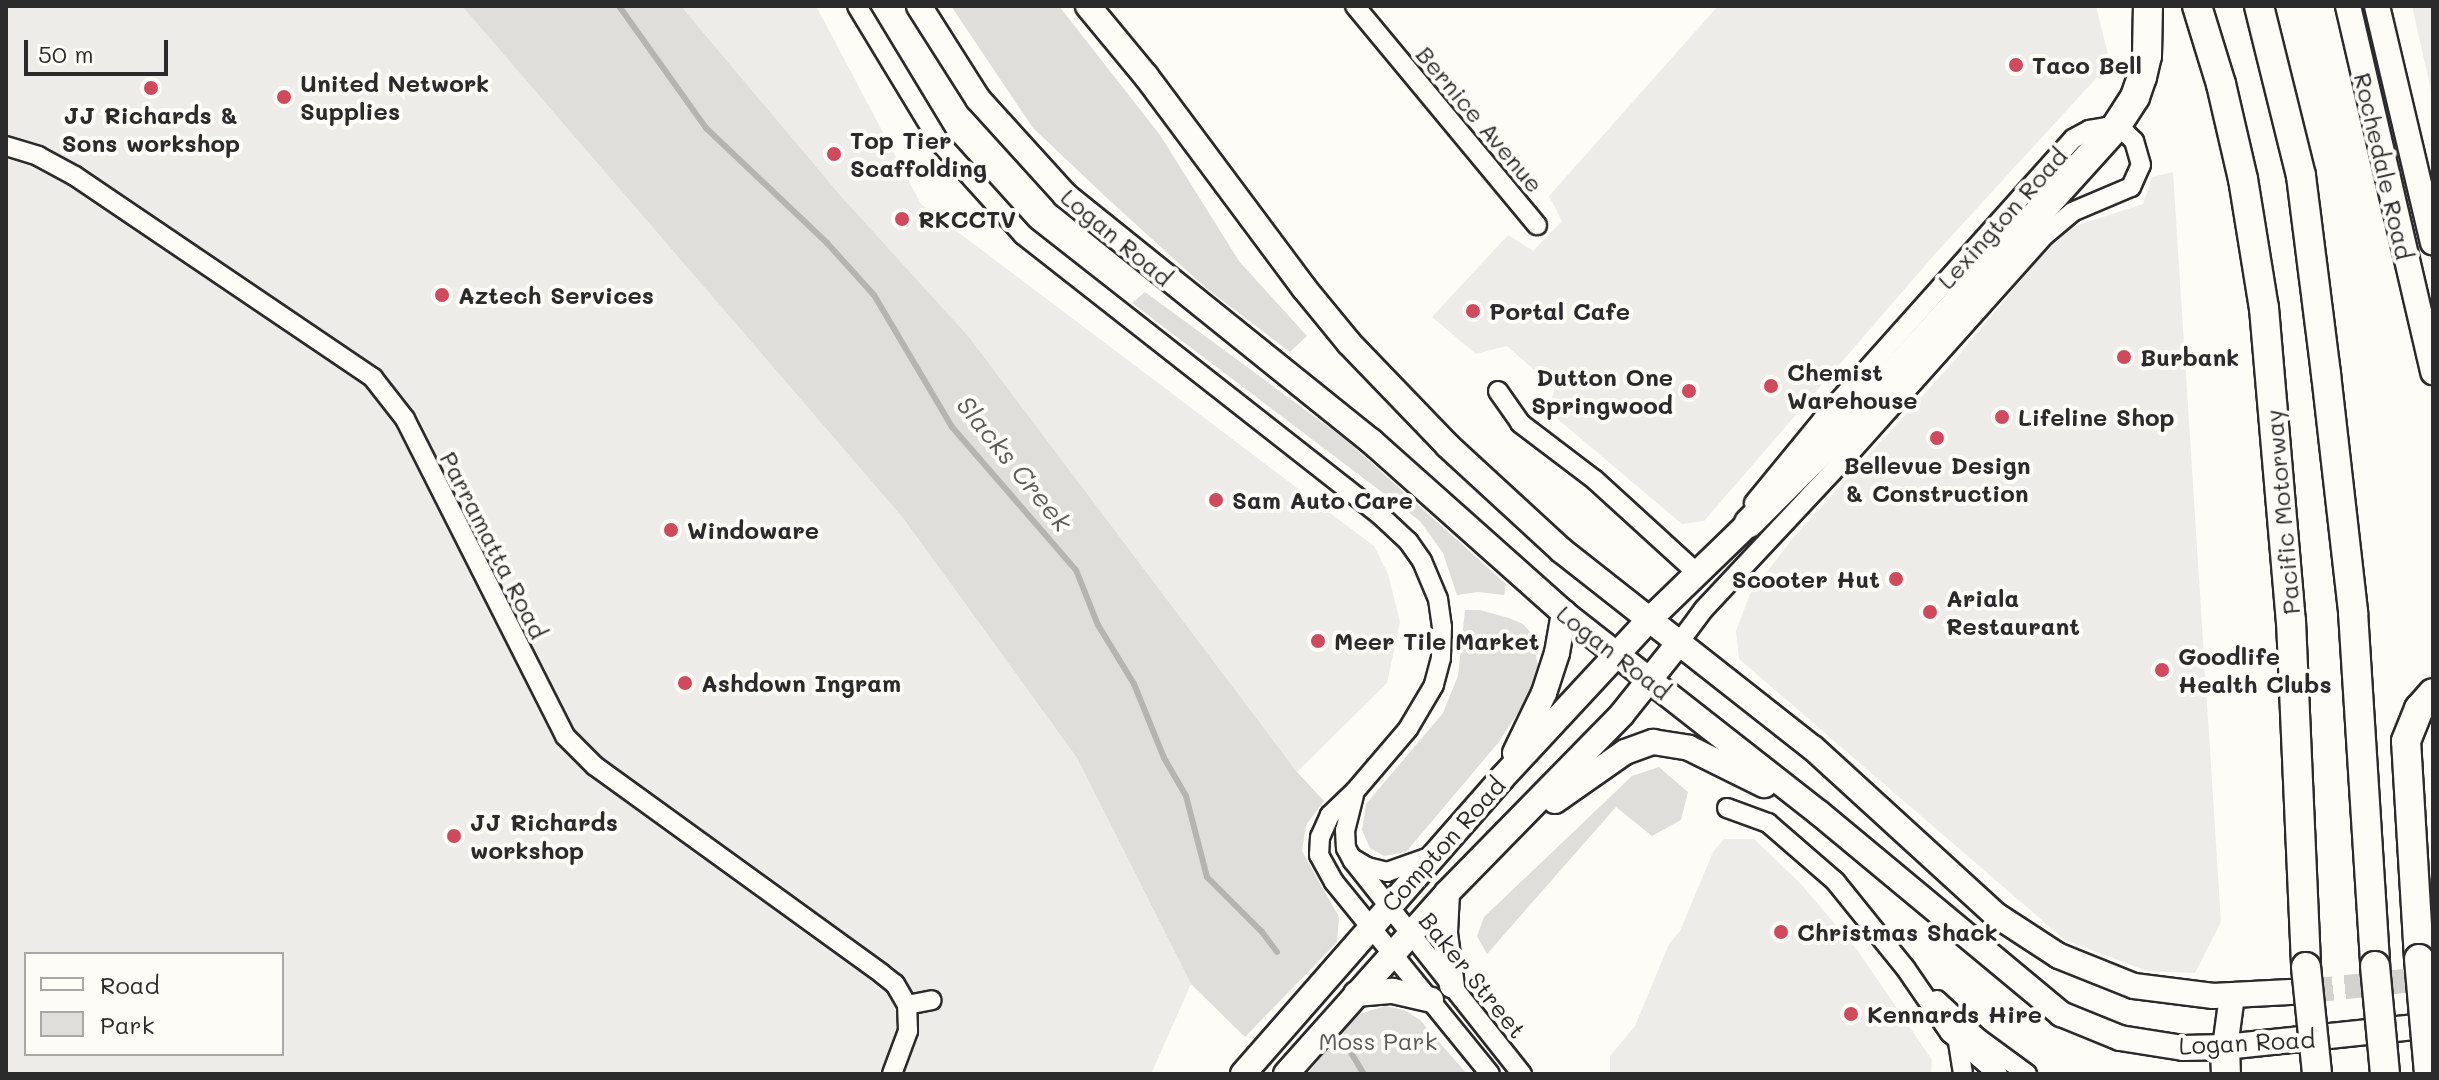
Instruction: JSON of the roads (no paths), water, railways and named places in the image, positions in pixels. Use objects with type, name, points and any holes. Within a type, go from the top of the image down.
[{"type":"highway","points":[[1749,523],[1844,428],[2115,128],[2135,97],[2142,77],[2147,56],[2148,6]]},
{"type":"highway","name":"Pacific Motorway","points":[[2197,6],[2221,84],[2243,179],[2264,308],[2291,621],[2308,979],[2317,1074]]},
{"type":"highway","points":[[2259,6],[2301,176],[2326,374],[2353,612],[2375,966],[2385,1074]]},
{"type":"highway","points":[[2429,1074],[2406,741],[2419,709],[2433,693]]},
{"type":"highway","points":[[2408,793],[2421,739],[2433,713]]},
{"type":"main road","name":"Logan Road","points":[[919,6],[978,99],[1065,195],[1371,441],[1564,613],[1819,813],[2061,1014],[2120,1038],[2225,1060],[2433,1025]]},
{"type":"main road","name":"Logan Road","points":[[1088,6],[1146,76],[1247,216],[1349,343],[1487,483],[1561,550],[1813,748],[1996,915],[2075,964],[2134,986],[2167,993],[2232,996],[2308,979]]},
{"type":"main road","name":"Rochedale Road","points":[[2348,6],[2433,372]]},
{"type":"main road","name":"Rochedale Road","points":[[2377,6],[2433,242]]},
{"type":"main road","points":[[1649,620],[1749,523]]},
{"type":"main road","points":[[1502,778],[1544,693],[1557,653],[1564,613]]},
{"type":"main road","name":"Compton Road","points":[[1243,1074],[1370,925],[1649,620]]},
{"type":"main road","name":"Compton Road","points":[[1286,1074],[1409,934],[1650,681],[1678,644]]},
{"type":"main road","points":[[1507,834],[1625,752],[1653,742],[1702,753],[1819,813]]},
{"type":"main road","points":[[1447,893],[1445,933],[1452,986]]},
{"type":"main road","points":[[1356,994],[1393,991],[1431,1000]]},
{"type":"main road","points":[[2225,1060],[2232,996]]},
{"type":"street","points":[[857,6],[940,143],[1023,235],[1381,516],[1416,551],[1438,599],[1442,627],[1439,667],[1431,693],[1416,718],[1355,791],[1345,830],[1350,856],[1367,867],[1387,872],[1433,856]]},
{"type":"street","name":"Bernice Avenue","points":[[1355,6],[1537,225]]},
{"type":"street","name":"Lexington Road","points":[[1678,644],[1713,598],[1850,453],[2045,235],[2072,212],[2131,187],[2140,170],[2141,154],[2131,137],[2115,128]]},
{"type":"street","name":"Parramatta Road","points":[[6,146],[38,156],[75,176],[373,378],[405,419],[565,736],[595,766],[895,984],[907,1005]]},
{"type":"street","points":[[1498,391],[1520,423],[1595,480],[1698,574]]},
{"type":"street","name":"Baker Street","points":[[1355,791],[1330,815],[1319,851],[1327,873],[1490,1074]]},
{"type":"street","points":[[1727,808],[1761,819],[1795,845],[1846,892],[1952,1028],[1998,1074]]},
{"type":"street","name":"Baker Street","points":[[1350,856],[1522,1074]]},
{"type":"street","points":[[892,1074],[908,1031],[907,1005],[932,1000]]},
{"type":"street","points":[[1952,1028],[1995,1051],[2027,1074]]},
{"type":"street","points":[[1952,1028],[1963,1074]]},
{"type":"street","points":[[1995,1051],[2006,1063],[2008,1074]]},
{"type":"waterway","name":"Slacks Creek","points":[[619,6],[706,128],[827,243],[874,295],[952,427],[1076,570],[1098,625],[1134,684],[1164,758],[1186,796],[1207,877],[1262,932],[1277,952]]},
{"type":"waterway","name":"Slacks Creek","points":[[1347,1046],[1364,1074]]},
{"type":"tunnel","points":[[2309,991],[2433,978]]},
{"type":"place","name":"Taco Bell","points":[[2016,65]]},
{"type":"place","name":"JJ Richards & Sons workshop","points":[[151,88]]},
{"type":"place","name":"United Network Supplies","points":[[284,97]]},
{"type":"place","name":"Top Tier Scaffolding","points":[[834,154]]},
{"type":"place","name":"RKCCTV","points":[[902,219]]},
{"type":"place","name":"Aztech Services","points":[[442,295]]},
{"type":"place","name":"Portal Cafe","points":[[1473,311]]},
{"type":"place","name":"Burbank","points":[[2124,357]]},
{"type":"place","name":"Chemist Warehouse","points":[[1771,386]]},
{"type":"place","name":"Dutton One Springwood","points":[[1689,391]]},
{"type":"place","name":"Lifeline Shop","points":[[2002,417]]},
{"type":"place","name":"Bellevue Design & Construction","points":[[1937,438]]},
{"type":"place","name":"Sam Auto Care","points":[[1216,500]]},
{"type":"place","name":"Windoware","points":[[671,530]]},
{"type":"place","name":"Scooter Hut","points":[[1896,579]]},
{"type":"place","name":"Ariala Restaurant","points":[[1930,612]]},
{"type":"place","name":"Meer Tile Market","points":[[1318,641]]},
{"type":"place","name":"Goodlife Health Clubs","points":[[2162,670]]},
{"type":"place","name":"Ashdown Ingram","points":[[685,683]]},
{"type":"place","name":"JJ Richards workshop","points":[[454,836]]},
{"type":"place","name":"Christmas Shack","points":[[1781,932]]},
{"type":"place","name":"Kennards Hire","points":[[1851,1014]]},
{"type":"park label","name":"Moss Park","points":[[1378,1041]]}]
